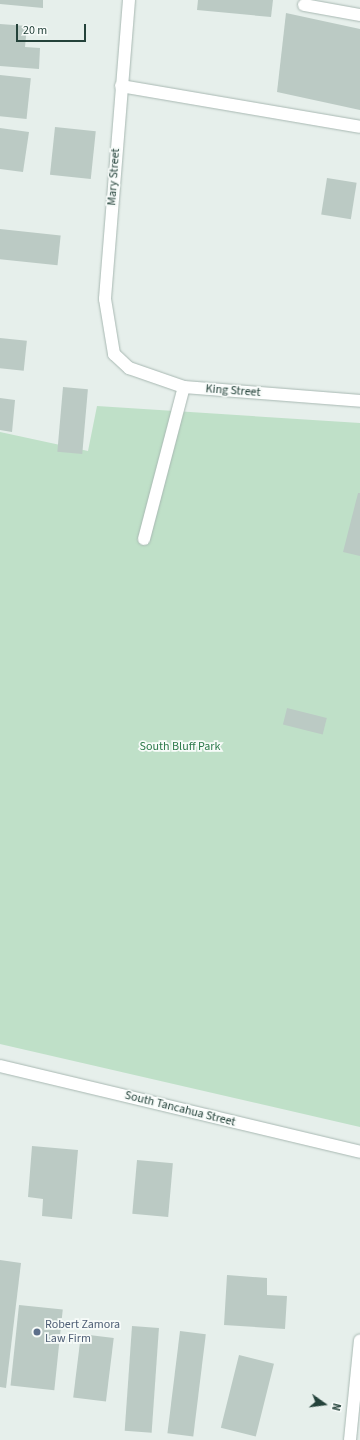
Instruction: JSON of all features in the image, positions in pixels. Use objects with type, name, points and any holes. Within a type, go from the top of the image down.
[{"type":"street","name":"Mary Street","points":[[114,354],[106,299],[121,86],[129,0]]},
{"type":"street","points":[[304,5],[360,15]]},
{"type":"street","points":[[121,86],[360,127]]},
{"type":"street","name":"King Street","points":[[114,354],[129,368],[184,387],[360,400]]},
{"type":"street","points":[[144,539],[184,387]]},
{"type":"street","name":"South Tancahua Street","points":[[0,1066],[360,1152]]},
{"type":"street","points":[[350,1440],[360,1340]]},
{"type":"green space","name":"South Bluff Park","points":[[97,406],[360,423],[360,1127],[0,1044],[0,432],[88,451]]},
{"type":"building","points":[[0,0],[43,0],[43,8],[0,4]]},
{"type":"building","points":[[198,0],[273,0],[271,17],[197,10]]},
{"type":"building","points":[[286,13],[360,29],[360,110],[277,92]]},
{"type":"building","points":[[0,24],[27,26],[25,47],[40,48],[39,69],[0,66]]},
{"type":"building","points":[[0,75],[31,78],[27,119],[0,116]]},
{"type":"building","points":[[55,127],[96,131],[91,179],[50,175]]},
{"type":"building","points":[[0,128],[29,132],[23,172],[0,169]]},
{"type":"building","points":[[327,178],[357,183],[351,219],[321,215]]},
{"type":"building","points":[[0,229],[61,235],[58,265],[0,259]]},
{"type":"building","points":[[0,338],[27,341],[24,371],[0,368]]},
{"type":"building","points":[[63,387],[88,389],[82,454],[57,452]]},
{"type":"building","points":[[0,398],[15,400],[12,432],[0,430]]},
{"type":"building","points":[[358,493],[360,493],[360,556],[343,552]]},
{"type":"building","points":[[287,708],[327,718],[323,734],[283,724]]},
{"type":"building","points":[[32,1146],[78,1150],[72,1219],[42,1216],[43,1199],[28,1197]]},
{"type":"building","points":[[137,1160],[173,1163],[168,1217],[132,1214]]},
{"type":"building","points":[[0,1260],[21,1263],[6,1388],[0,1387]]},
{"type":"building","points":[[227,1275],[267,1278],[267,1295],[287,1296],[285,1329],[224,1325]]},
{"type":"building","points":[[19,1305],[63,1310],[54,1390],[11,1386]]},
{"type":"building","points":[[132,1326],[159,1328],[152,1433],[125,1431]]},
{"type":"building","points":[[180,1331],[206,1334],[193,1436],[167,1433]]},
{"type":"building","points":[[81,1334],[114,1338],[106,1402],[73,1398]]},
{"type":"building","points":[[239,1355],[274,1364],[256,1436],[221,1428]]},
{"type":"place","name":"Robert Zamora Law Firm","points":[[37,1332]]}]
